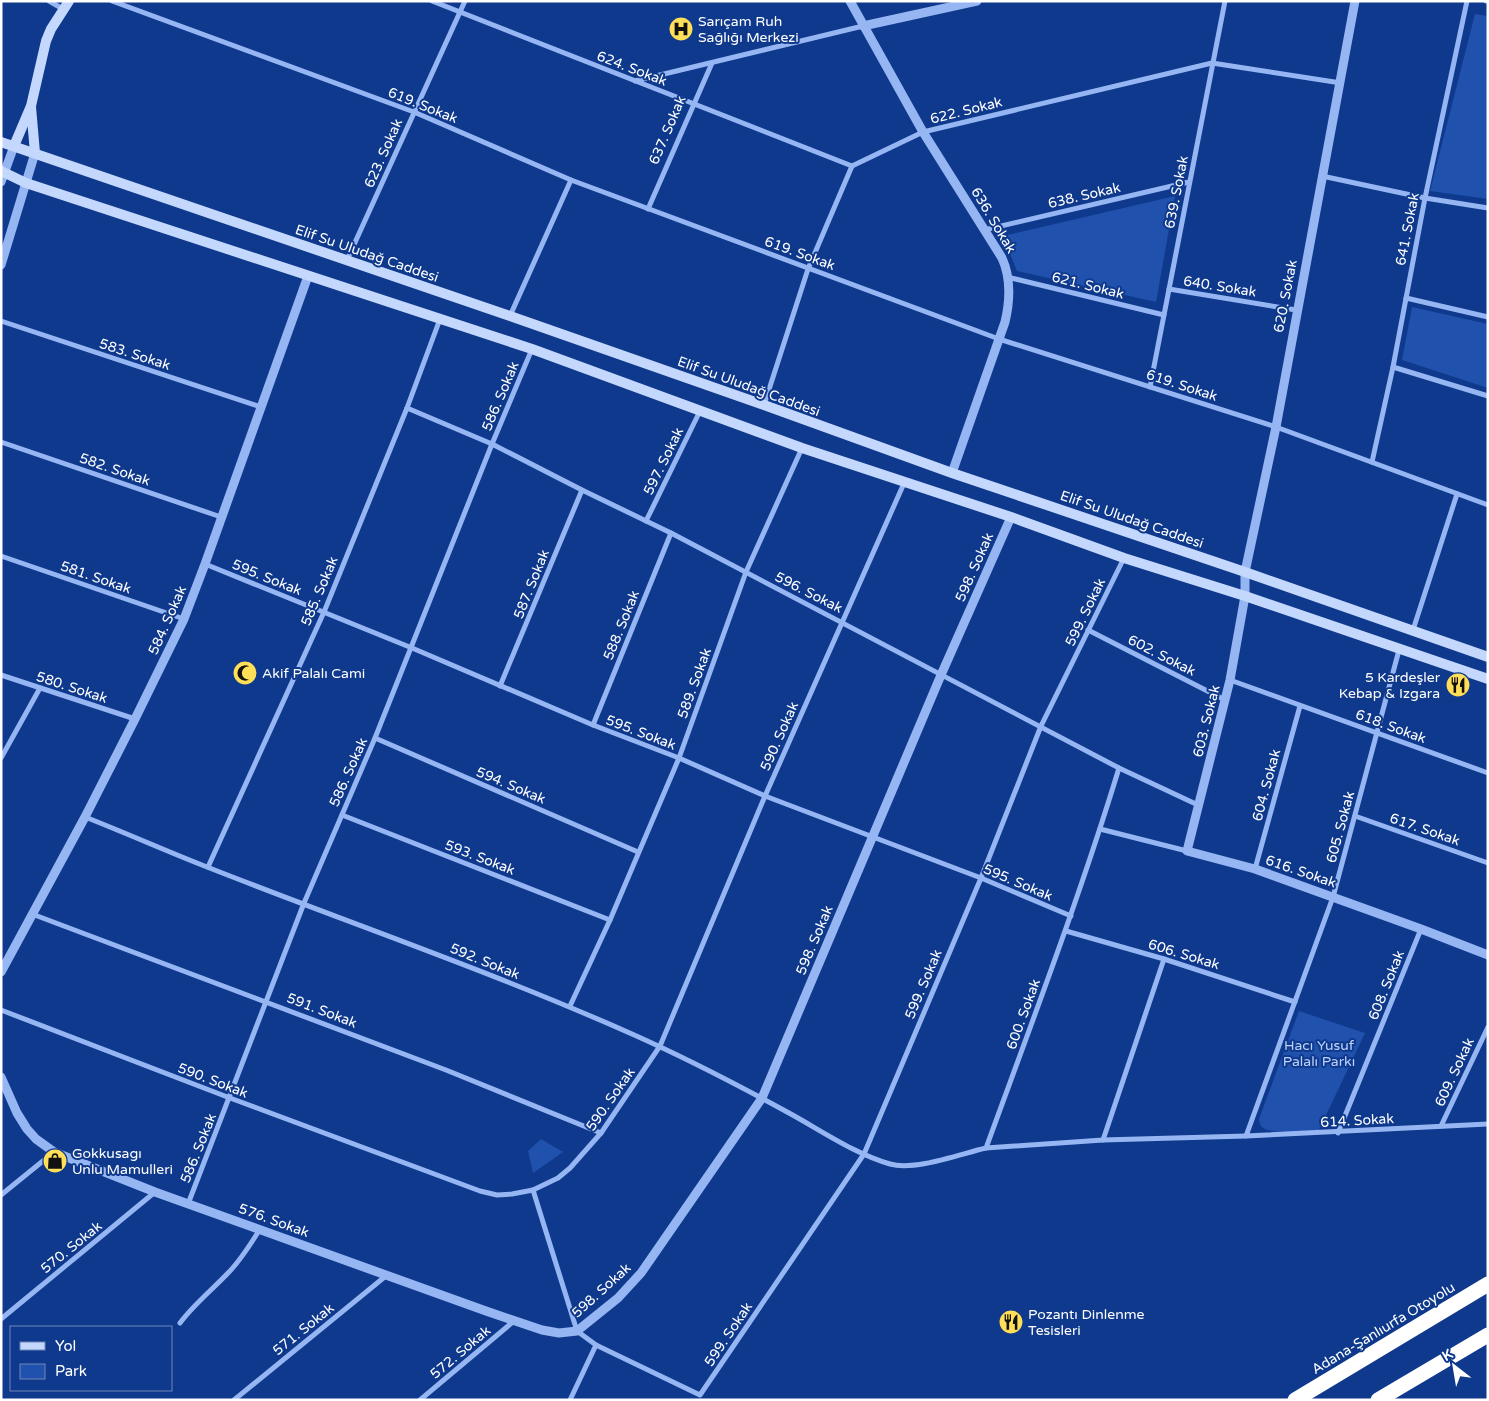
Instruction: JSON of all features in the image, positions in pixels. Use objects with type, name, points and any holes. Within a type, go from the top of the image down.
[{"type":"highway","name":"Adana-Şanlıurfa Otoyolu","points":[[1295,1400],[1488,1284]]},
{"type":"highway","points":[[1378,1400],[1488,1335]]},
{"type":"main road","points":[[14,146],[31,106],[46,41],[66,5]]},
{"type":"main road","points":[[31,106],[36,153]]},
{"type":"main road","name":"Elif Su Uludağ Caddesi","points":[[1,142],[510,316],[764,404],[952,473],[1488,657]]},
{"type":"main road","points":[[2,175],[532,349],[802,448],[905,481],[1124,558],[1245,596],[1488,680]]},
{"type":"street","points":[[49,1],[66,5]]},
{"type":"street","name":"619. Sokak","points":[[112,1],[414,112],[571,180],[999,339],[1276,427],[1488,505]]},
{"type":"street","name":"624. Sokak","points":[[432,1],[852,166]]},
{"type":"street","name":"623. Sokak","points":[[347,261],[465,1]]},
{"type":"street","name":"636. Sokak","points":[[850,1],[923,132],[1002,258],[1007,277],[1009,288],[1008,311],[952,473]]},
{"type":"street","points":[[635,81],[863,26],[977,1]]},
{"type":"street","name":"639. Sokak","points":[[1150,387],[1225,1]]},
{"type":"street","name":"620. Sokak","points":[[1245,596],[1245,572],[1276,427],[1296,310],[1341,83],[1355,1]]},
{"type":"street","name":"641. Sokak","points":[[1372,462],[1393,366],[1424,198],[1467,1]]},
{"type":"street","name":"637. Sokak","points":[[648,209],[712,63]]},
{"type":"street","name":"622. Sokak","points":[[852,166],[923,132],[1212,63],[1341,83]]},
{"type":"street","points":[[2,175],[14,146]]},
{"type":"street","points":[[1,265],[36,153]]},
{"type":"street","points":[[764,404],[808,269],[852,166]]},
{"type":"street","points":[[1322,176],[1424,198],[1488,208]]},
{"type":"street","points":[[510,316],[571,180]]},
{"type":"street","name":"638. Sokak","points":[[984,230],[1189,182]]},
{"type":"street","name":"584. Sokak","points":[[6,955],[32,914],[85,817],[184,620],[206,564],[221,517],[308,276]]},
{"type":"street","name":"621. Sokak","points":[[1007,277],[1164,315]]},
{"type":"street","name":"640. Sokak","points":[[1169,290],[1296,310]]},
{"type":"street","points":[[1406,298],[1488,317]]},
{"type":"street","name":"585. Sokak","points":[[208,868],[324,612],[440,320]]},
{"type":"street","name":"583. Sokak","points":[[1,321],[261,407]]},
{"type":"street","name":"586. Sokak","points":[[188,1204],[304,903],[375,738],[492,444],[532,349]]},
{"type":"street","points":[[1393,366],[1488,396]]},
{"type":"street","name":"596. Sokak","points":[[406,408],[492,444],[671,533],[842,621],[1119,768],[1198,805]]},
{"type":"street","name":"597. Sokak","points":[[646,521],[700,411]]},
{"type":"street","name":"582. Sokak","points":[[1,442],[221,517]]},
{"type":"street","name":"589. Sokak","points":[[570,1006],[610,920],[679,758],[746,572],[802,448]]},
{"type":"street","name":"590. Sokak","points":[[1,1010],[480,1191],[497,1195],[512,1194],[533,1190],[558,1178],[570,1168],[601,1133],[660,1046],[765,796],[905,481]]},
{"type":"street","name":"587. Sokak","points":[[500,686],[582,490]]},
{"type":"street","points":[[1413,630],[1457,494]]},
{"type":"street","name":"598. Sokak","points":[[577,1331],[618,1298],[641,1274],[762,1098],[941,675],[1011,517]]},
{"type":"street","name":"588. Sokak","points":[[593,726],[671,533]]},
{"type":"street","name":"581. Sokak","points":[[1,556],[184,620]]},
{"type":"street","name":"599. Sokak","points":[[596,1345],[700,1395],[864,1154],[981,878],[1041,726],[1124,558]]},
{"type":"street","name":"595. Sokak","points":[[206,564],[412,648],[593,726],[679,758],[765,796],[981,878],[1070,916]]},
{"type":"street","name":"603. Sokak","points":[[1187,851],[1230,680],[1245,596]]},
{"type":"street","name":"602. Sokak","points":[[1088,630],[1225,700]]},
{"type":"street","name":"605. Sokak","points":[[1246,1136],[1332,896],[1399,650]]},
{"type":"street","name":"580. Sokak","points":[[1,675],[135,719]]},
{"type":"street","name":"618. Sokak","points":[[1230,680],[1488,773]]},
{"type":"street","points":[[1,758],[40,688]]},
{"type":"street","name":"604. Sokak","points":[[1255,869],[1300,706]]},
{"type":"street","name":"594. Sokak","points":[[375,738],[638,852]]},
{"type":"street","name":"600. Sokak","points":[[986,1148],[1066,931],[1119,768]]},
{"type":"street","name":"593. Sokak","points":[[342,815],[610,920]]},
{"type":"street","name":"617. Sokak","points":[[1355,816],[1488,863]]},
{"type":"street","name":"592. Sokak","points":[[85,817],[208,868],[570,1006],[660,1046],[762,1098],[864,1154]]},
{"type":"street","name":"616. Sokak","points":[[1100,828],[1255,869],[1422,929],[1488,955]]},
{"type":"street","name":"591. Sokak","points":[[32,914],[446,1070],[601,1133]]},
{"type":"street","name":"608. Sokak","points":[[1338,1133],[1422,929]]},
{"type":"street","name":"606. Sokak","points":[[1066,931],[1164,959],[1295,1002]]},
{"type":"street","points":[[1,972],[6,955]]},
{"type":"street","points":[[1103,1140],[1164,959]]},
{"type":"street","name":"609. Sokak","points":[[1441,1126],[1488,1027]]},
{"type":"street","name":"576. Sokak","points":[[1,1077],[26,1129],[54,1152],[155,1192],[514,1321],[542,1330],[560,1333],[577,1331]]},
{"type":"street","name":"614. Sokak","points":[[986,1148],[1103,1140],[1338,1133],[1488,1124]]},
{"type":"street","points":[[864,1154],[891,1164],[903,1166],[917,1165],[986,1148]]},
{"type":"street","points":[[1,1195],[54,1152]]},
{"type":"street","points":[[533,1190],[577,1331],[596,1345],[570,1400]]},
{"type":"street","name":"570. Sokak","points":[[1,1319],[155,1192]]},
{"type":"street","points":[[180,1323],[191,1308],[230,1272],[260,1229]]},
{"type":"street","name":"571. Sokak","points":[[234,1400],[387,1275]]},
{"type":"street","name":"572. Sokak","points":[[420,1400],[514,1321]]},
{"type":"green space","points":[[1475,14],[1488,16],[1488,199],[1430,191]]},
{"type":"green space","points":[[1175,196],[1156,302],[1017,271],[1003,236]]},
{"type":"green space","points":[[1412,307],[1488,324],[1488,388],[1402,360]]},
{"type":"green space","name":"Hacı Yusuf Palalı Parkı","points":[[1299,1011],[1365,1033],[1318,1132],[1270,1131],[1261,1126],[1259,1119]]},
{"type":"green space","points":[[541,1139],[563,1152],[533,1173],[528,1151]]},
{"type":"place","name":"Sarıçam Ruh Sağlığı Merkezi","points":[[681,29]]},
{"type":"place","name":"Akif Palalı Cami","points":[[245,673]]},
{"type":"place","name":"5 Kardeşler Kebap & Izgara","points":[[1458,685]]},
{"type":"place","name":"Gokkusagı Unlu Mamulleri","points":[[55,1161]]},
{"type":"place","name":"Pozantı Dinlenme Tesisleri","points":[[1011,1322]]}]
